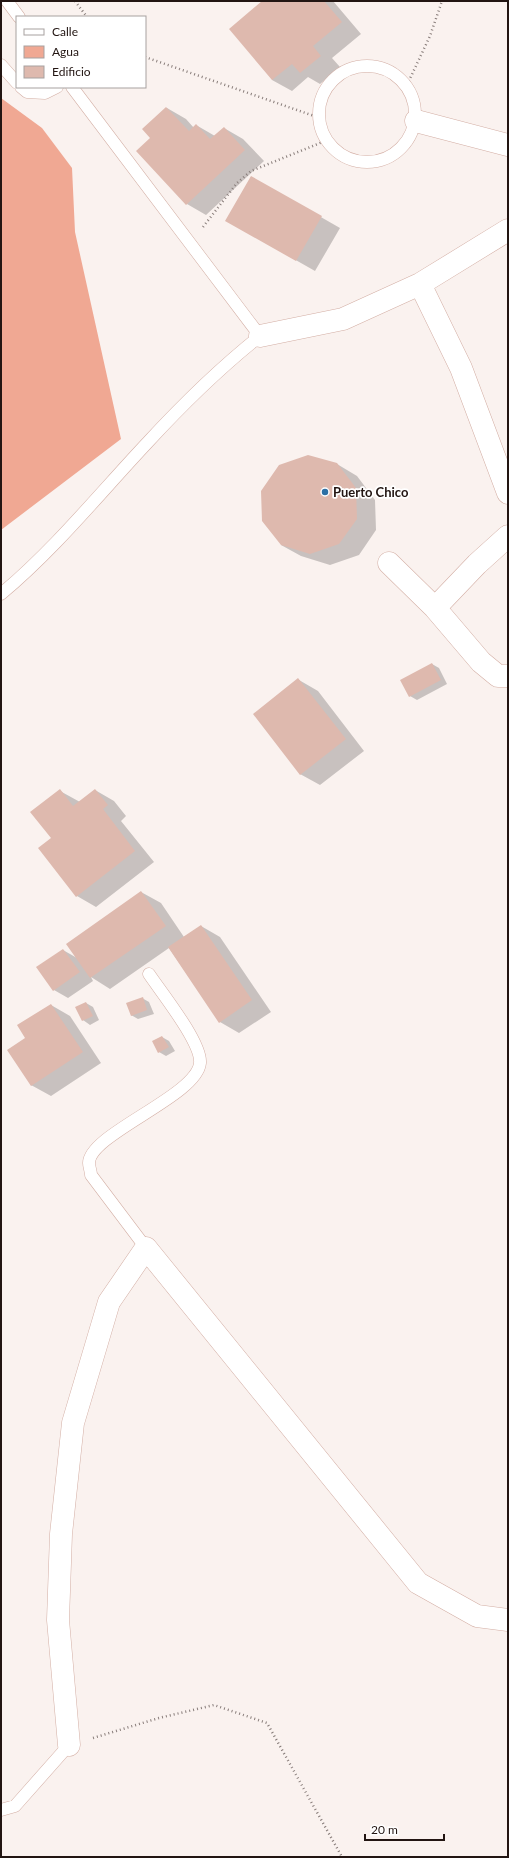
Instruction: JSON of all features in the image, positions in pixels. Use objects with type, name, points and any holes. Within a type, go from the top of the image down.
[{"type":"street","points":[[416,121],[508,145]]},
{"type":"street","points":[[260,336],[343,319],[420,284],[508,230]]},
{"type":"street","points":[[420,284],[461,368],[508,493]]},
{"type":"street","points":[[435,608],[477,564],[508,536]]},
{"type":"street","points":[[389,562],[435,608],[481,662],[498,676],[508,676]]},
{"type":"street","points":[[69,1745],[58,1620],[61,1534],[73,1423],[109,1302],[146,1248],[418,1583],[478,1616],[508,1620]]},
{"type":"lane","points":[[7,1],[18,16]]},
{"type":"lane","points":[[1,65],[16,82]]},
{"type":"lane","points":[[363,65],[388,69],[407,85],[415,103],[416,121],[406,143],[388,158],[365,163],[343,157],[325,141],[318,117],[323,92],[339,73],[363,65]]},
{"type":"lane","points":[[22,88],[27,92],[45,93],[55,88]]},
{"type":"lane","points":[[1,594],[86,511],[149,441],[221,368],[260,336],[73,88]]},
{"type":"lane","points":[[146,1248],[92,1175],[89,1162],[95,1149],[114,1134],[164,1102],[195,1076],[200,1063],[194,1040],[148,974]]},
{"type":"lane","points":[[1,1810],[14,1806],[69,1745]]},
{"type":"path","points":[[75,1],[86,16]]},
{"type":"path","points":[[407,85],[430,36],[442,1]]},
{"type":"path","points":[[146,56],[318,117]]},
{"type":"path","points":[[190,243],[237,183],[251,171],[325,141]]},
{"type":"path","points":[[69,1745],[159,1718],[214,1705],[267,1723],[342,1857]]},
{"type":"water","points":[[1,98],[42,128],[72,168],[75,232],[121,439],[1,530]]},
{"type":"building","points":[[262,1],[324,1],[342,22],[313,46],[321,56],[300,73],[292,64],[272,80],[229,29]]},
{"type":"building","points":[[166,107],[189,131],[196,124],[210,139],[224,127],[245,150],[186,205],[136,151],[150,138],[142,129]]},
{"type":"building","points":[[251,176],[322,216],[296,261],[225,221]]},
{"type":"building","points":[[308,455],[337,463],[356,488],[357,519],[339,544],[310,554],[281,545],[262,521],[261,491],[279,465]]},
{"type":"building","points":[[432,663],[441,680],[409,697],[400,680]]},
{"type":"building","points":[[298,678],[346,739],[300,775],[253,714]]},
{"type":"building","points":[[60,789],[73,806],[95,789],[108,805],[103,809],[135,851],[76,897],[38,848],[51,838],[30,812]]},
{"type":"building","points":[[141,891],[166,926],[90,978],[66,944]]},
{"type":"building","points":[[201,925],[252,1000],[219,1023],[168,947]]},
{"type":"building","points":[[63,949],[80,972],[53,991],[36,967]]},
{"type":"building","points":[[143,997],[147,1010],[131,1016],[126,1003]]},
{"type":"building","points":[[86,1002],[93,1016],[82,1021],[75,1007]]},
{"type":"building","points":[[51,1004],[83,1052],[31,1086],[7,1050],[25,1038],[17,1025]]},
{"type":"building","points":[[162,1036],[169,1047],[158,1053],[152,1041]]},
{"type":"place","name":"Puerto Chico","points":[[325,492]]}]
